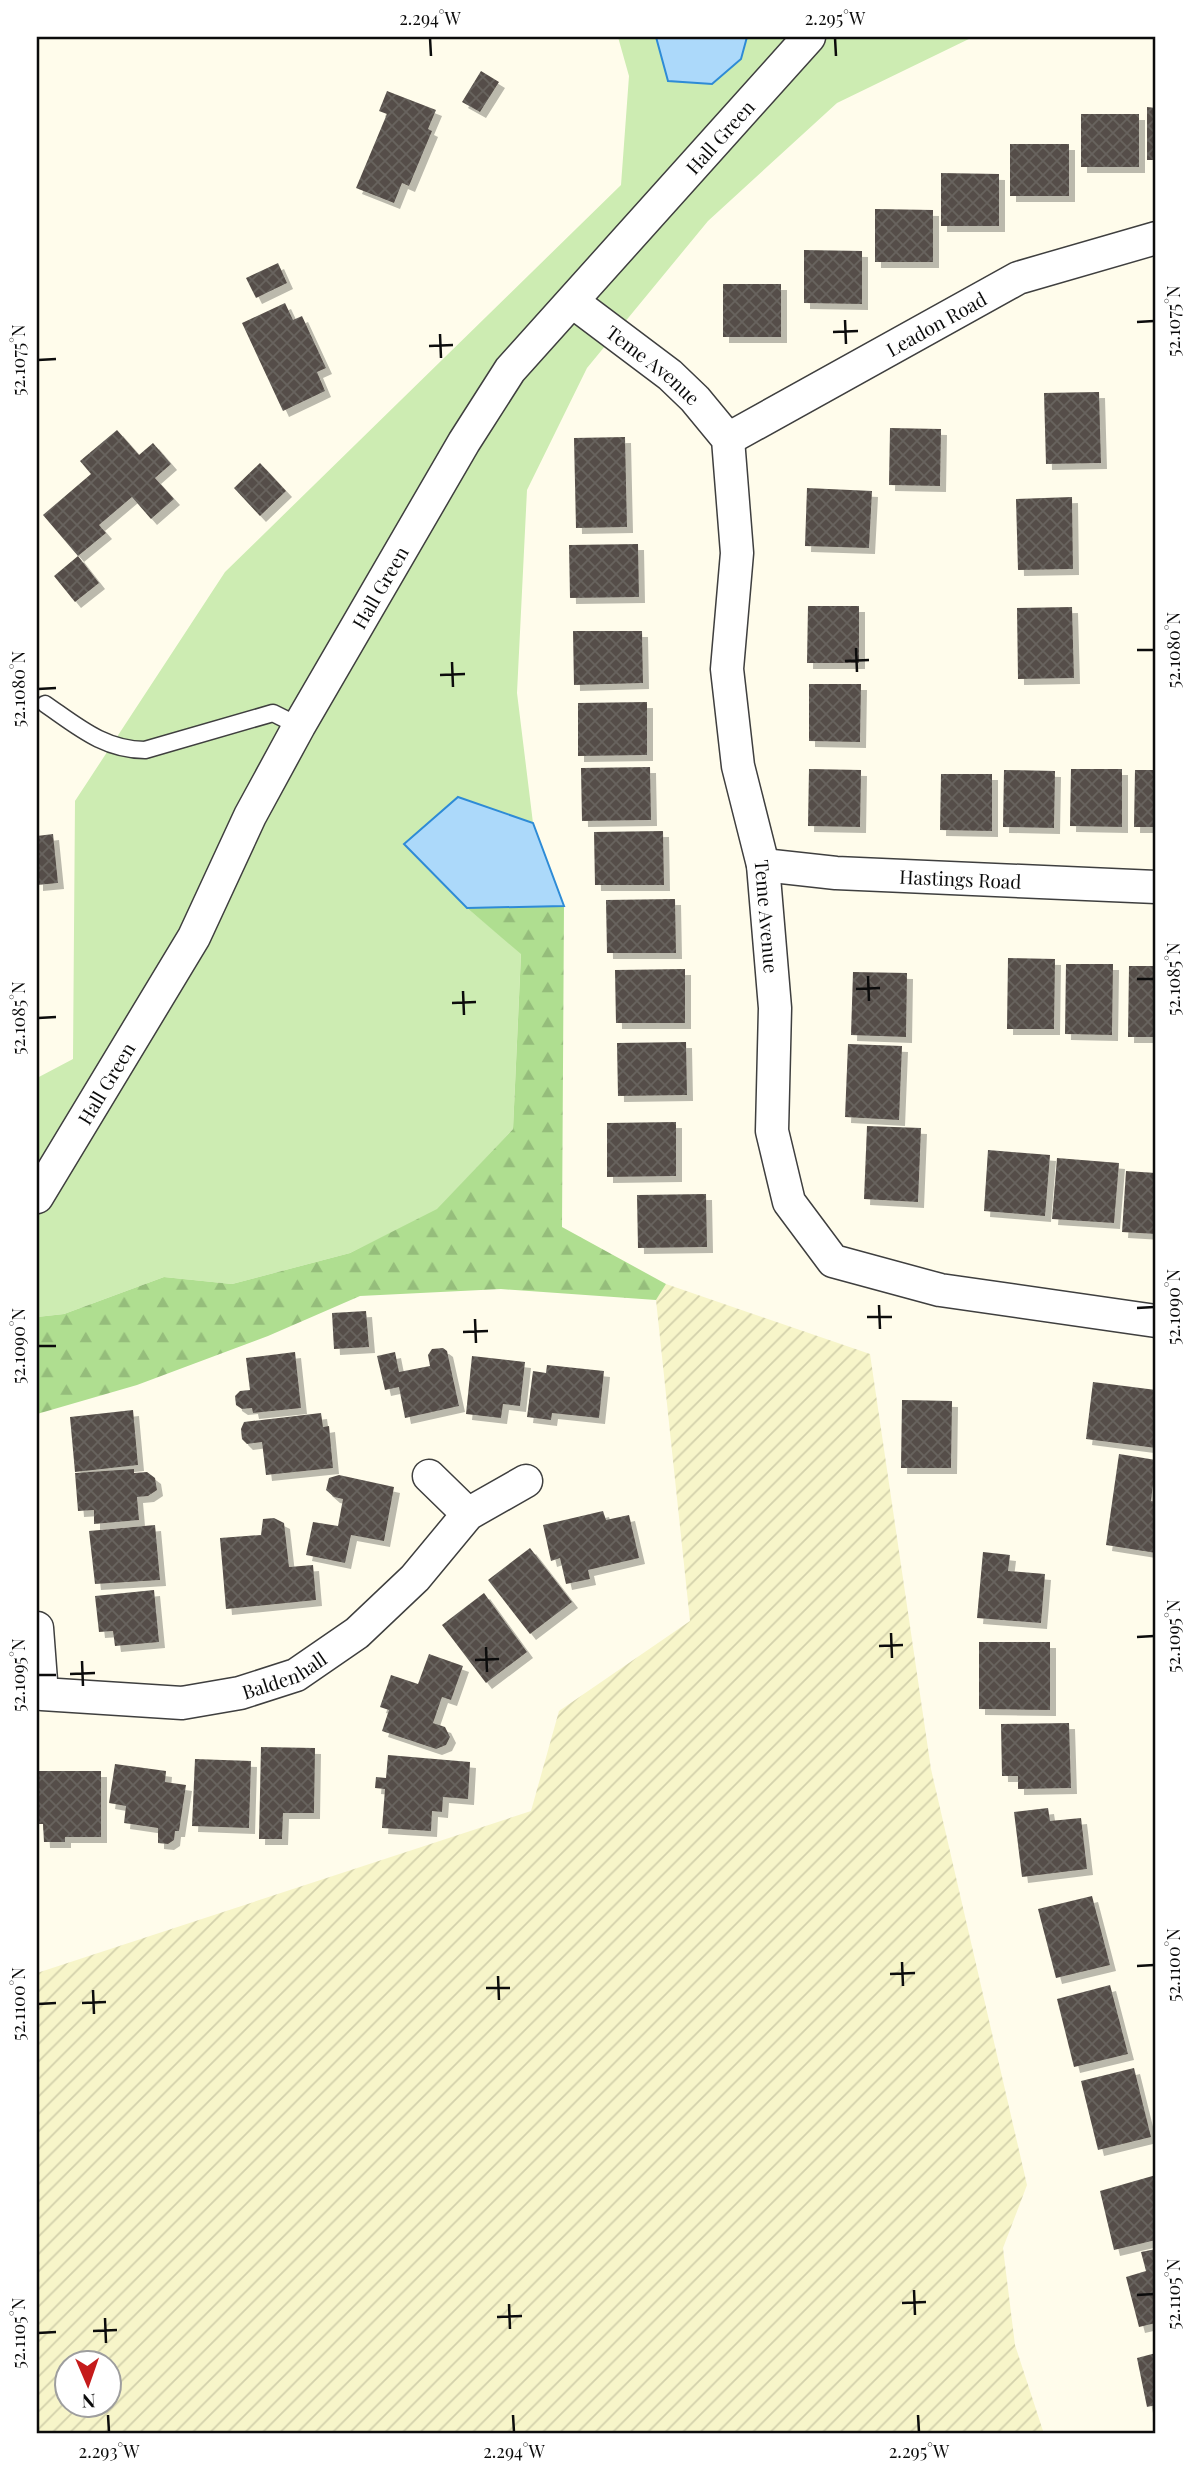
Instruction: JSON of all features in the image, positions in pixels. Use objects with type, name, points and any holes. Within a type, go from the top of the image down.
[{"type":"street","name":"Hall Green","points":[[37,1197],[194,937],[250,816],[299,726],[510,370],[809,37]]},
{"type":"street","name":"Leadon Road","points":[[728,439],[1018,278],[1156,239]]},
{"type":"street","name":"Teme Avenue","points":[[573,302],[670,375],[695,399],[728,439],[737,553],[727,669],[738,766],[763,865],[775,1008],[772,1131],[789,1202],[833,1261],[940,1290],[1156,1321]]},
{"type":"street","name":"Hastings Road","points":[[763,865],[836,873],[1156,887]]},
{"type":"street","points":[[429,1476],[468,1514]]},
{"type":"street","name":"Baldenhall","points":[[37,1628],[40,1695],[182,1703],[240,1693],[296,1675],[357,1633],[415,1578],[468,1514],[526,1481]]},
{"type":"lane","points":[[45,704],[97,741],[129,750],[145,750],[273,713],[299,726]]},
{"type":"shaded area","points":[[666,1284],[870,1354],[931,1769],[1027,2185],[1003,2248],[1015,2345],[1044,2434],[37,2434],[37,1973],[531,1811],[559,1711],[690,1621],[656,1300]]},
{"type":"green space","points":[[618,37],[973,37],[837,103],[708,221],[587,368],[527,490],[517,693],[533,823],[458,797],[405,844],[467,908],[521,953],[513,1129],[437,1210],[350,1253],[232,1284],[164,1277],[64,1314],[37,1317],[37,1078],[73,1059],[75,801],[225,572],[621,185],[629,76]]},
{"type":"green space","points":[[564,906],[562,1227],[666,1284],[656,1300],[501,1289],[360,1296],[268,1336],[137,1385],[37,1414],[37,1317],[64,1314],[164,1277],[232,1284],[350,1253],[437,1209],[513,1129],[521,954],[467,908]]},
{"type":"water","points":[[656,37],[747,37],[741,59],[712,84],[668,81]]},
{"type":"water","points":[[458,797],[533,823],[564,906],[467,908],[404,844]]},
{"type":"building","points":[[481,71],[499,82],[480,112],[462,102]]},
{"type":"building","points":[[387,91],[436,110],[428,129],[432,131],[409,186],[402,183],[394,203],[356,188],[387,114],[379,111]]},
{"type":"building","points":[[1147,107],[1156,108],[1156,160],[1147,160]]},
{"type":"building","points":[[1081,114],[1139,114],[1139,167],[1081,167]]},
{"type":"building","points":[[1010,144],[1069,144],[1069,196],[1010,196]]},
{"type":"building","points":[[941,173],[999,174],[999,226],[941,226]]},
{"type":"building","points":[[875,209],[933,210],[933,262],[875,262]]},
{"type":"building","points":[[804,250],[862,251],[862,304],[804,303]]},
{"type":"building","points":[[278,263],[287,283],[256,298],[246,278]]},
{"type":"building","points":[[723,284],[781,284],[781,337],[723,337]]},
{"type":"building","points":[[285,303],[293,320],[302,316],[326,368],[317,372],[325,391],[283,411],[242,323]]},
{"type":"building","points":[[1099,392],[1101,463],[1046,464],[1044,393]]},
{"type":"building","points":[[890,428],[941,429],[940,486],[889,485]]},
{"type":"building","points":[[117,430],[139,455],[153,443],[171,464],[155,478],[174,499],[151,519],[132,497],[99,525],[106,533],[78,556],[43,515],[91,474],[80,461]]},
{"type":"building","points":[[625,437],[627,527],[576,528],[574,438]]},
{"type":"building","points":[[260,463],[286,491],[260,516],[234,488]]},
{"type":"building","points":[[807,488],[872,491],[869,548],[805,546]]},
{"type":"building","points":[[1072,497],[1073,569],[1018,570],[1016,499]]},
{"type":"building","points":[[638,544],[639,597],[570,598],[569,545]]},
{"type":"building","points":[[78,556],[99,583],[75,602],[54,576]]},
{"type":"building","points":[[808,606],[859,606],[859,663],[807,663]]},
{"type":"building","points":[[1072,607],[1074,678],[1018,679],[1017,608]]},
{"type":"building","points":[[573,631],[642,631],[643,683],[574,685]]},
{"type":"building","points":[[809,684],[861,684],[860,742],[809,741]]},
{"type":"building","points":[[647,702],[647,755],[578,756],[578,703]]},
{"type":"building","points":[[650,767],[651,820],[582,821],[581,768]]},
{"type":"building","points":[[809,769],[861,770],[860,827],[808,826]]},
{"type":"building","points":[[1071,769],[1122,769],[1122,827],[1070,826]]},
{"type":"building","points":[[1004,770],[1055,771],[1054,828],[1003,827]]},
{"type":"building","points":[[1135,770],[1156,770],[1156,827],[1134,827]]},
{"type":"building","points":[[941,774],[992,774],[992,831],[940,830]]},
{"type":"building","points":[[663,831],[664,885],[595,885],[594,832]]},
{"type":"building","points":[[53,834],[58,883],[37,885],[37,836]]},
{"type":"building","points":[[675,899],[676,953],[607,953],[606,900]]},
{"type":"building","points":[[1008,958],[1055,959],[1054,1029],[1007,1029]]},
{"type":"building","points":[[1066,964],[1113,964],[1112,1035],[1065,1034]]},
{"type":"building","points":[[1129,966],[1156,966],[1156,1037],[1128,1037]]},
{"type":"building","points":[[685,969],[685,1023],[616,1023],[615,970]]},
{"type":"building","points":[[853,972],[907,973],[906,1037],[851,1035]]},
{"type":"building","points":[[686,1042],[687,1095],[618,1096],[617,1043]]},
{"type":"building","points":[[848,1044],[902,1046],[899,1120],[845,1117]]},
{"type":"building","points":[[676,1122],[676,1176],[607,1177],[607,1123]]},
{"type":"building","points":[[867,1126],[921,1128],[918,1202],[864,1199]]},
{"type":"building","points":[[988,1150],[1050,1155],[1045,1216],[984,1211]]},
{"type":"building","points":[[1057,1158],[1119,1163],[1114,1223],[1052,1219]]},
{"type":"building","points":[[1126,1171],[1156,1173],[1156,1234],[1122,1232]]},
{"type":"building","points":[[706,1194],[707,1247],[638,1248],[637,1195]]},
{"type":"building","points":[[366,1311],[369,1347],[334,1349],[332,1313]]},
{"type":"building","points":[[443,1348],[447,1351],[459,1406],[405,1418],[399,1387],[385,1390],[377,1356],[395,1352],[399,1372],[430,1366],[428,1355],[432,1349]]},
{"type":"building","points":[[295,1352],[301,1408],[253,1413],[252,1408],[242,1409],[236,1405],[235,1396],[240,1391],[250,1390],[246,1358]]},
{"type":"building","points":[[472,1356],[525,1362],[520,1406],[503,1404],[501,1418],[466,1414]]},
{"type":"building","points":[[547,1365],[604,1371],[599,1418],[552,1413],[551,1420],[527,1417],[533,1371],[546,1373]]},
{"type":"building","points":[[1093,1382],[1156,1390],[1156,1448],[1086,1439]]},
{"type":"building","points":[[902,1400],[952,1401],[951,1468],[901,1468]]},
{"type":"building","points":[[133,1410],[138,1465],[75,1472],[70,1417]]},
{"type":"building","points":[[321,1413],[323,1427],[329,1426],[333,1468],[266,1475],[262,1442],[247,1444],[242,1439],[241,1429],[244,1422]]},
{"type":"building","points":[[1119,1454],[1156,1460],[1151,1501],[1156,1502],[1156,1553],[1106,1545]]},
{"type":"building","points":[[134,1469],[134,1473],[147,1472],[155,1478],[157,1490],[148,1496],[137,1497],[139,1520],[94,1524],[94,1510],[78,1511],[75,1473]]},
{"type":"building","points":[[339,1475],[394,1487],[384,1541],[351,1535],[345,1563],[306,1555],[313,1522],[338,1526],[343,1499],[334,1497],[326,1490],[329,1478]]},
{"type":"building","points":[[603,1511],[606,1520],[629,1515],[639,1558],[588,1570],[590,1579],[566,1584],[560,1558],[551,1561],[543,1525]]},
{"type":"building","points":[[274,1518],[284,1523],[289,1567],[313,1565],[316,1600],[226,1609],[220,1538],[261,1535],[263,1519]]},
{"type":"building","points":[[155,1525],[160,1580],[95,1584],[89,1531]]},
{"type":"building","points":[[530,1548],[572,1602],[530,1634],[488,1580]]},
{"type":"building","points":[[983,1552],[1010,1555],[1008,1571],[1045,1574],[1041,1623],[977,1618]]},
{"type":"building","points":[[154,1590],[159,1642],[115,1646],[113,1631],[99,1632],[95,1596]]},
{"type":"building","points":[[484,1593],[527,1652],[486,1683],[442,1625]]},
{"type":"building","points":[[979,1642],[1050,1642],[1050,1710],[979,1709]]},
{"type":"building","points":[[429,1654],[463,1666],[451,1700],[442,1697],[433,1723],[445,1727],[450,1737],[446,1745],[436,1749],[382,1731],[389,1710],[380,1707],[391,1675],[418,1684]]},
{"type":"building","points":[[1069,1723],[1071,1788],[1018,1789],[1018,1776],[1002,1776],[1001,1724]]},
{"type":"building","points":[[261,1747],[315,1748],[314,1813],[283,1813],[282,1839],[259,1839]]},
{"type":"building","points":[[388,1755],[470,1762],[468,1799],[443,1797],[442,1812],[432,1811],[431,1831],[382,1828],[385,1789],[375,1788],[376,1777],[386,1778]]},
{"type":"building","points":[[195,1759],[251,1761],[249,1828],[192,1826]]},
{"type":"building","points":[[115,1764],[166,1771],[165,1782],[186,1785],[179,1831],[175,1831],[174,1840],[168,1844],[158,1843],[158,1828],[124,1823],[126,1806],[109,1803]]},
{"type":"building","points":[[37,1771],[101,1771],[101,1837],[65,1837],[65,1842],[44,1842],[43,1824],[37,1824]]},
{"type":"building","points":[[1048,1808],[1050,1821],[1081,1818],[1087,1869],[1022,1877],[1014,1812]]},
{"type":"building","points":[[1092,1896],[1110,1965],[1056,1978],[1038,1909]]},
{"type":"building","points":[[1110,1985],[1128,2054],[1074,2067],[1057,1999]]},
{"type":"building","points":[[1134,2068],[1151,2137],[1098,2150],[1081,2081]]},
{"type":"building","points":[[1156,2175],[1156,2240],[1114,2250],[1100,2191]]},
{"type":"building","points":[[1156,2249],[1156,2323],[1139,2327],[1126,2277],[1146,2271],[1141,2252]]},
{"type":"building","points":[[1156,2353],[1156,2405],[1147,2407],[1137,2358]]}]
